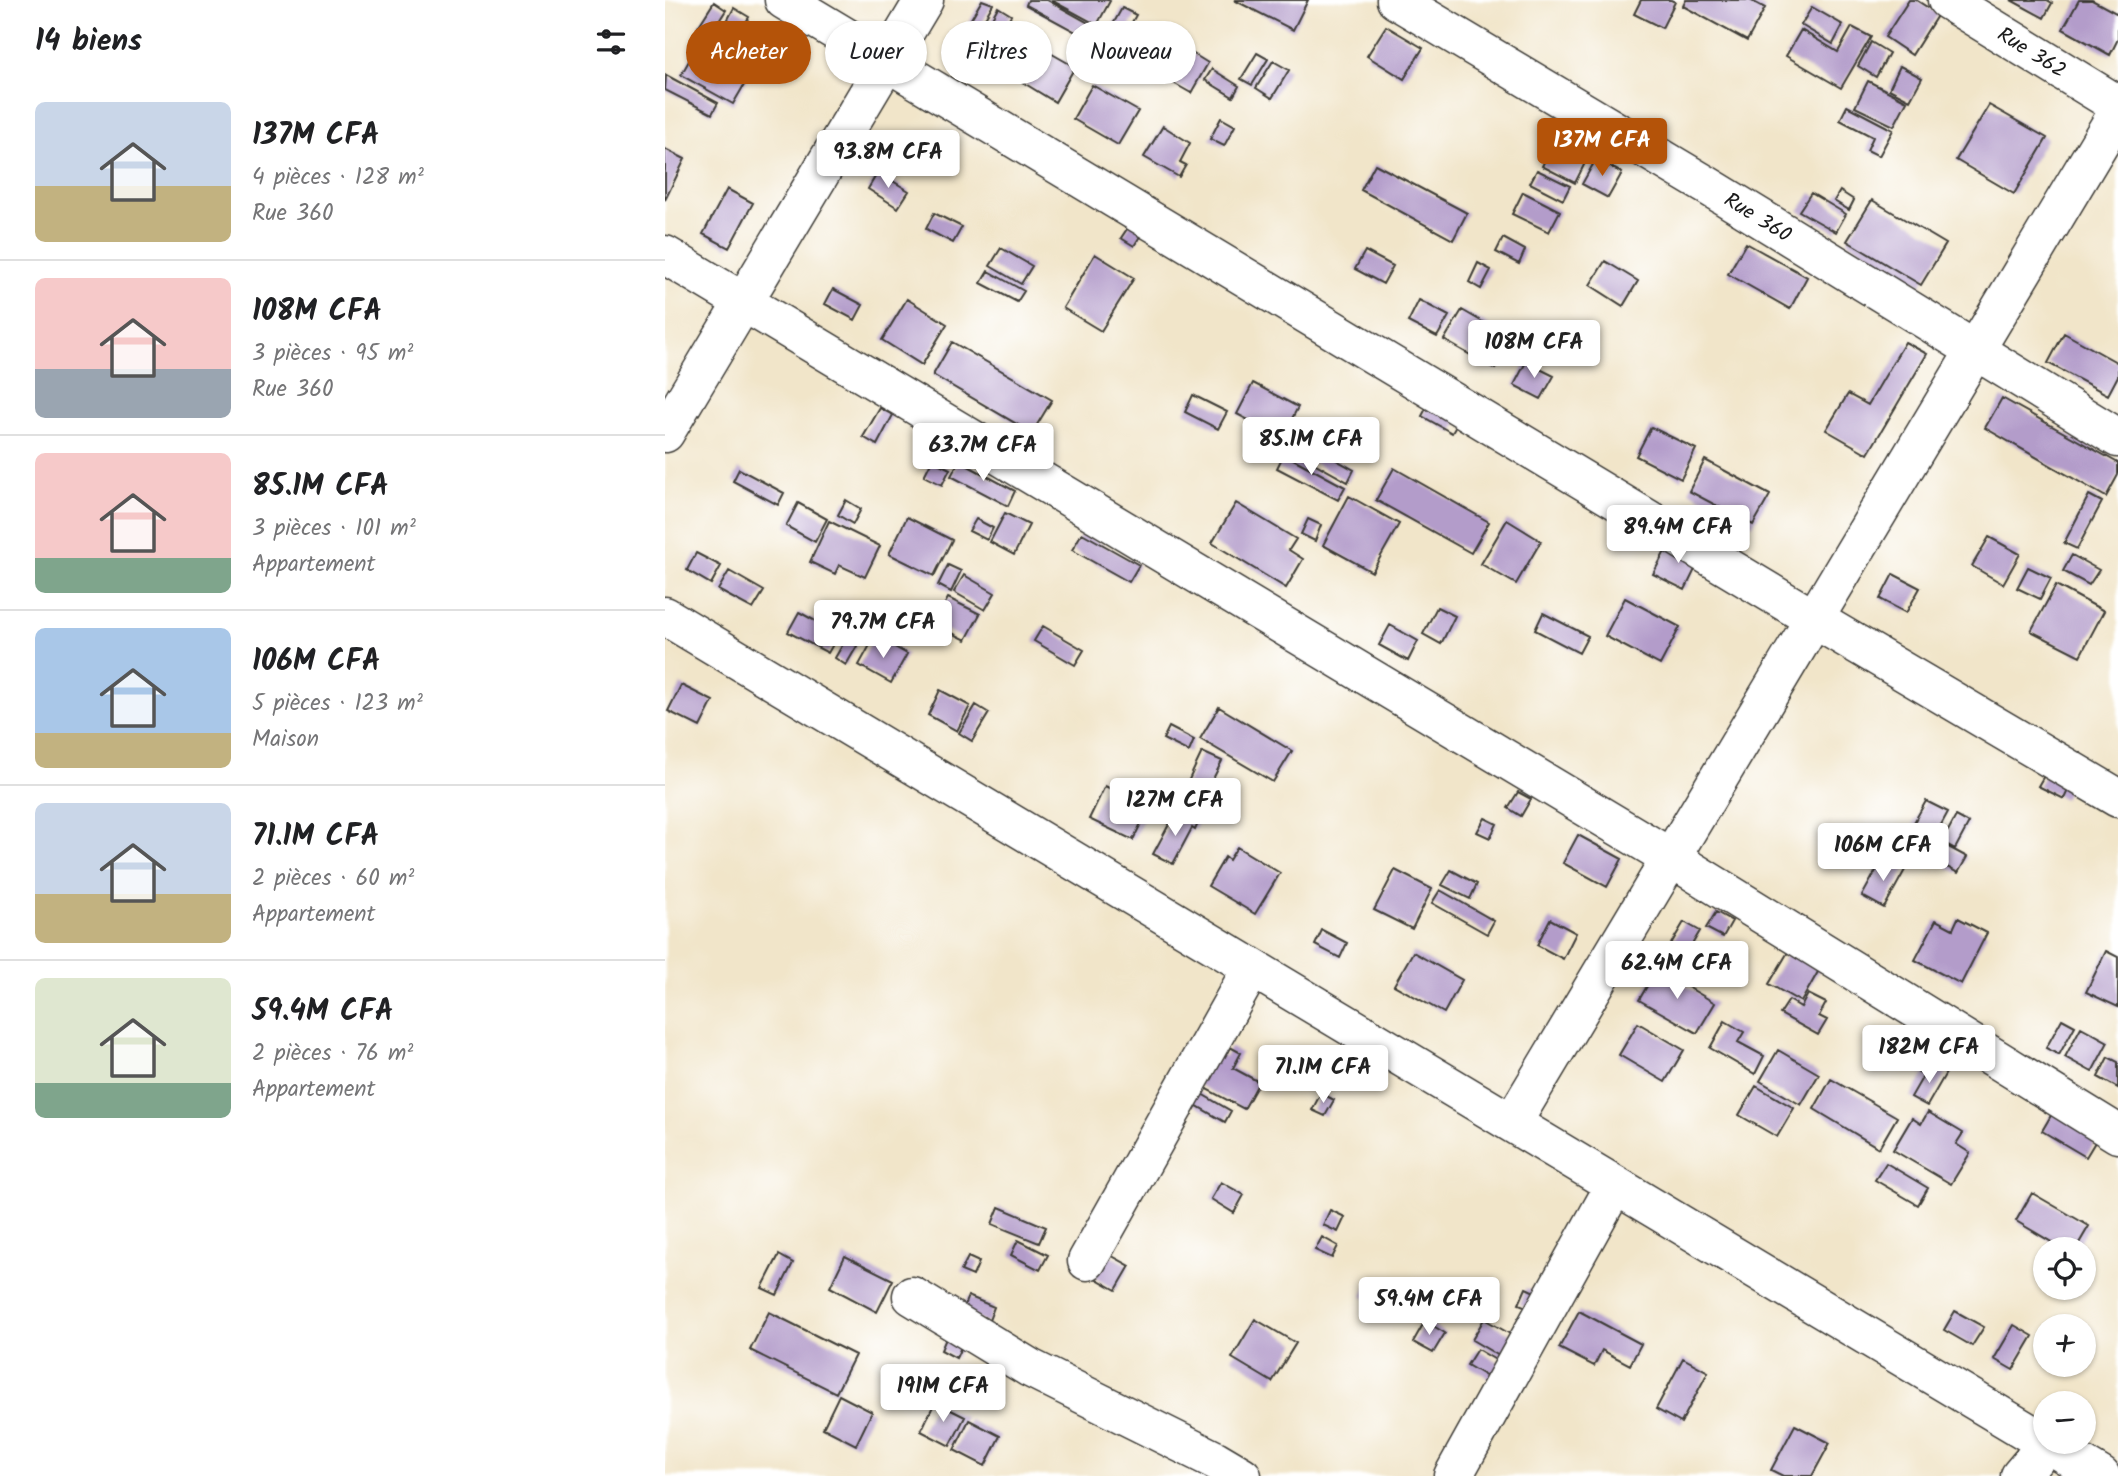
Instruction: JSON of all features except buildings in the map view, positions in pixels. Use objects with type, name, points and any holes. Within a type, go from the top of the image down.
[{"type":"street","points":[[784,0],[825,25]]},
{"type":"street","points":[[911,21],[924,0]]},
{"type":"street","name":"Rue 360","points":[[1396,0],[1708,186],[2118,439]]},
{"type":"street","name":"Rue 362","points":[[1947,0],[2118,105]]},
{"type":"street","points":[[665,433],[873,84]]},
{"type":"street","points":[[922,84],[2118,798]]},
{"type":"street","points":[[1512,1123],[2118,112]]},
{"type":"street","points":[[665,255],[1671,858],[2118,1134]]},
{"type":"street","points":[[665,616],[2033,1436]]},
{"type":"street","points":[[1087,1261],[1252,968]]},
{"type":"street","points":[[1453,1476],[1615,1185]]},
{"type":"street","points":[[912,1297],[1030,1368],[1222,1471]]},
{"type":"street","points":[[2020,1476],[2039,1454]]},
{"type":"street","points":[[2064,1454],[2101,1476]]}]
